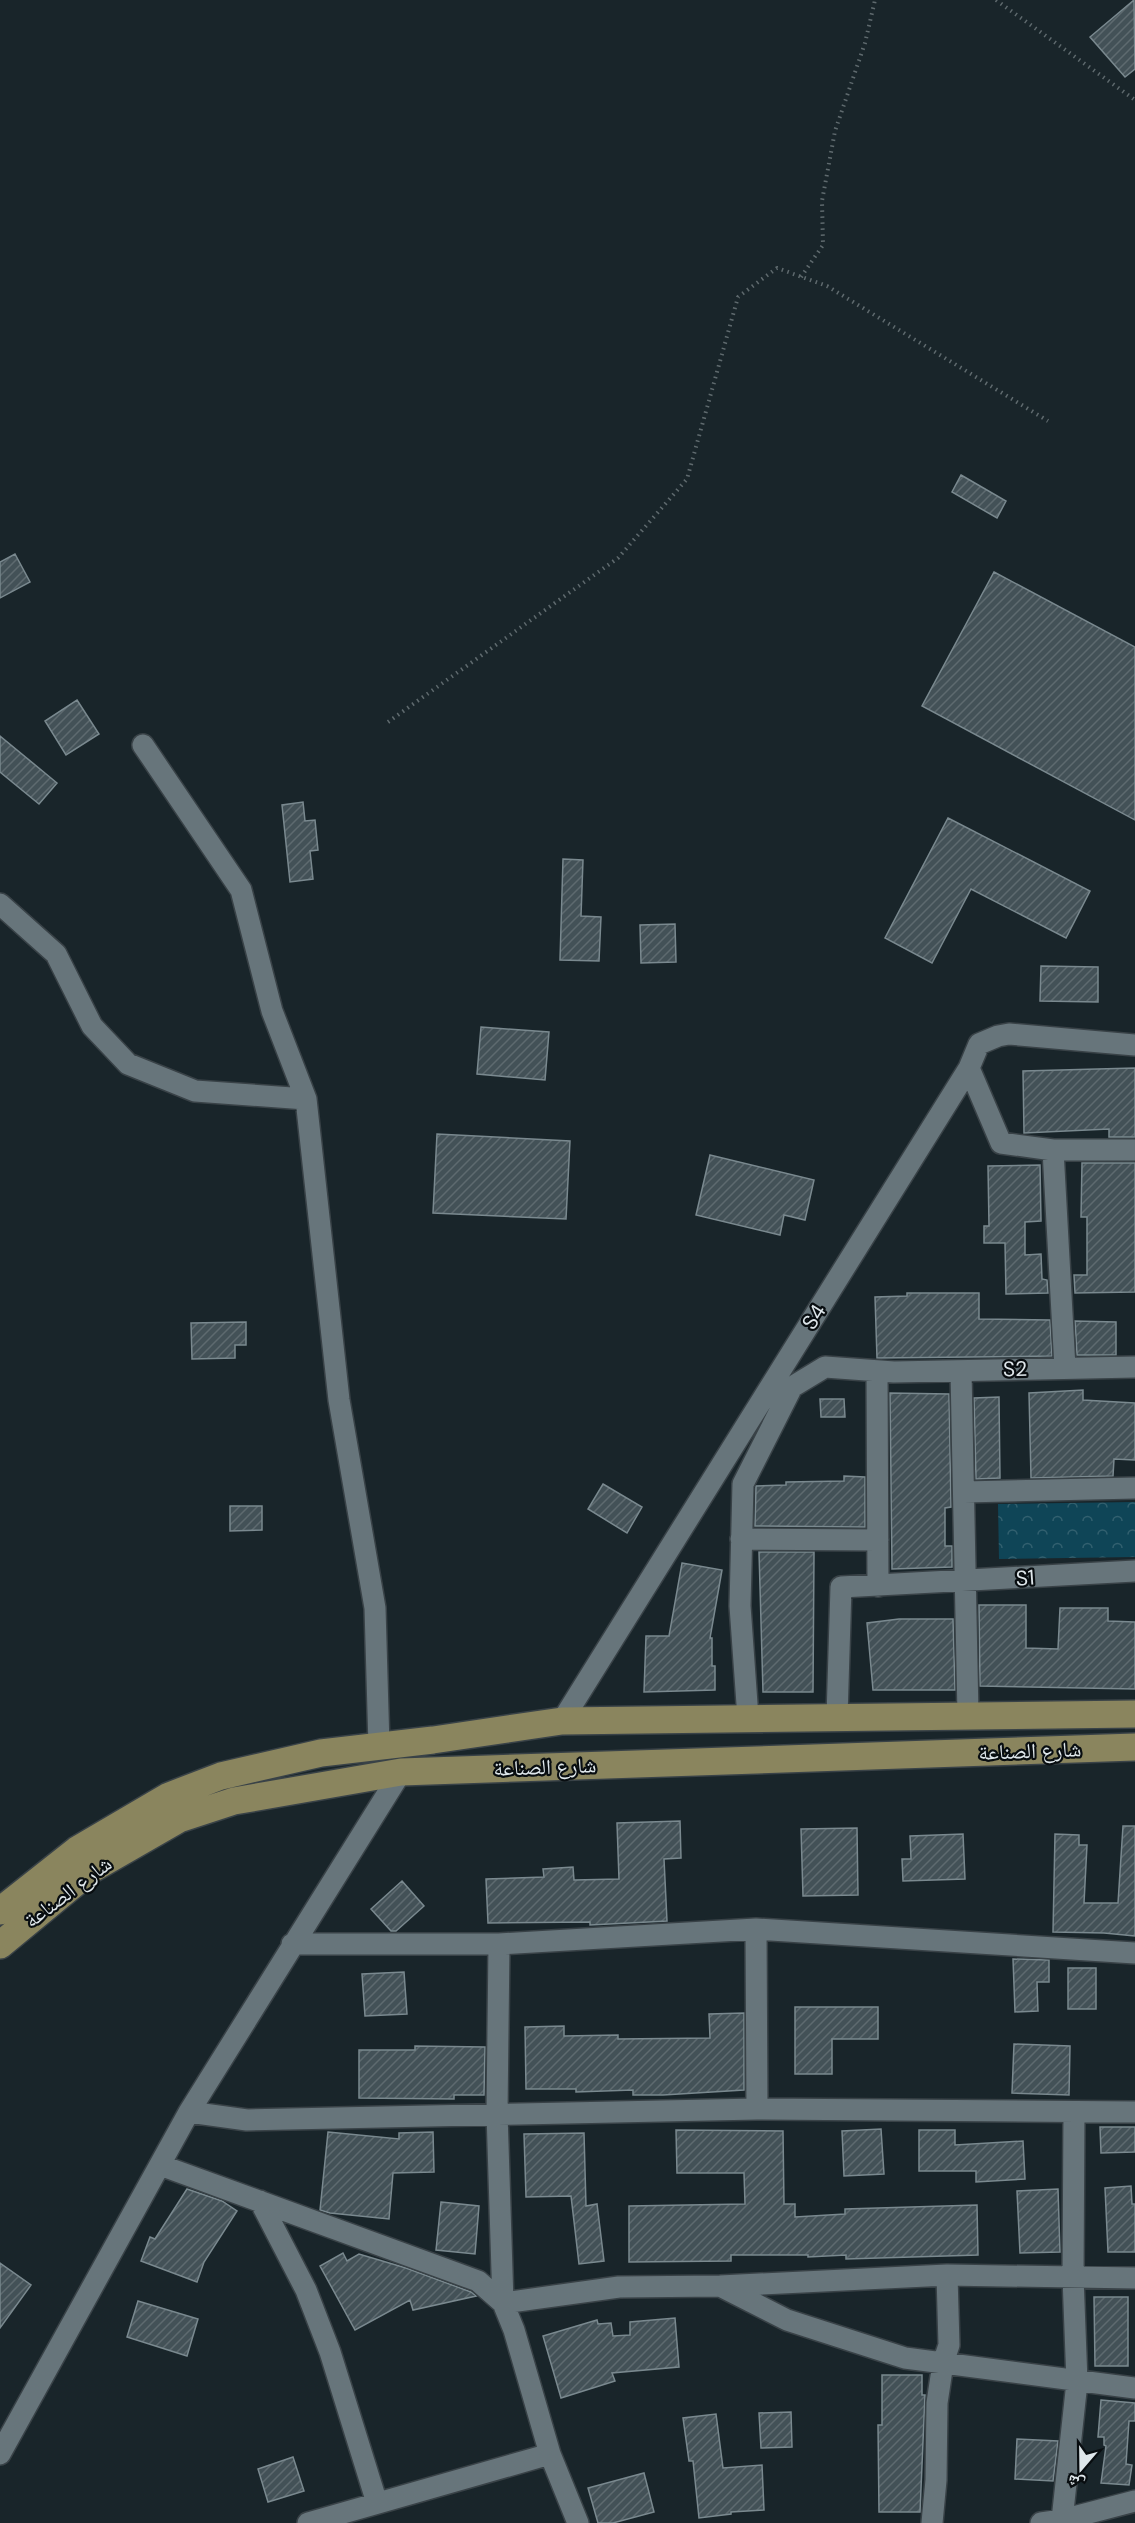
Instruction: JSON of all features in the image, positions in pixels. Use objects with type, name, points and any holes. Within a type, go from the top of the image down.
[{"type":"main road","name":"شارع الصناعة","points":[[0,1911],[77,1850],[169,1796],[221,1776],[321,1753],[562,1721],[1135,1714]]},
{"type":"main road","name":"شارع الصناعة","points":[[0,1946],[92,1869],[179,1819],[234,1801],[401,1772],[1135,1747]]},
{"type":"street","points":[[143,745],[241,890],[272,1011],[306,1099],[339,1400],[375,1608],[379,1746]]},
{"type":"street","points":[[0,904],[56,954],[92,1026],[128,1064],[195,1091],[306,1099]]},
{"type":"street","name":"S4","points":[[562,1721],[969,1068],[979,1044],[1009,1034],[1135,1045]]},
{"type":"street","points":[[969,1068],[1001,1143],[1053,1150],[1135,1150]]},
{"type":"street","points":[[1053,1150],[1065,1368]]},
{"type":"street","name":"S2","points":[[748,1718],[740,1606],[743,1485],[792,1387],[825,1367],[886,1372],[1135,1367]]},
{"type":"street","points":[[961,1371],[968,1715]]},
{"type":"street","points":[[878,1586],[886,1372]]},
{"type":"street","points":[[964,1492],[1135,1488]]},
{"type":"street","points":[[741,1539],[878,1540]]},
{"type":"street","name":"S1","points":[[837,1717],[841,1587],[914,1585],[1135,1571]]},
{"type":"street","points":[[0,2454],[189,2112],[401,1772]]},
{"type":"street","points":[[292,1944],[499,1944],[756,1929],[1135,1953]]},
{"type":"street","points":[[756,1929],[757,2109]]},
{"type":"street","points":[[499,1944],[497,2113],[503,2302],[514,2330],[550,2454],[578,2523]]},
{"type":"street","points":[[189,2112],[247,2120],[757,2109],[1135,2112]]},
{"type":"street","points":[[1062,2520],[1077,2382],[1073,2277],[1074,2112]]},
{"type":"street","points":[[160,2165],[478,2281],[503,2302],[619,2287],[720,2286],[947,2275],[1135,2278]]},
{"type":"street","points":[[260,2201],[306,2290],[330,2352],[377,2503]]},
{"type":"street","points":[[932,2523],[936,2480],[937,2403],[943,2363],[949,2345],[947,2275]]},
{"type":"street","points":[[720,2286],[787,2320],[905,2358],[1135,2388]]},
{"type":"street","points":[[308,2523],[550,2454]]},
{"type":"street","points":[[1041,2523],[1062,2520],[1135,2501]]},
{"type":"path","points":[[801,277],[823,244],[822,201],[835,131],[865,43],[875,0]]},
{"type":"path","points":[[996,0],[1135,100]]},
{"type":"path","points":[[388,722],[618,558],[687,479],[738,297],[777,268],[827,286],[1048,421]]},
{"type":"green space","points":[[1135,1502],[1135,1557],[999,1559],[998,1504]]},
{"type":"building","points":[[1134,0],[1135,69],[1125,77],[1090,37]]},
{"type":"building","points":[[961,475],[1006,501],[997,518],[952,492]]},
{"type":"building","points":[[15,554],[30,582],[0,598],[0,562]]},
{"type":"building","points":[[994,572],[1135,647],[1135,820],[922,706]]},
{"type":"building","points":[[77,700],[99,734],[66,755],[45,721]]},
{"type":"building","points":[[0,736],[57,783],[39,804],[0,772]]},
{"type":"building","points":[[303,802],[305,821],[315,820],[318,850],[310,851],[313,879],[290,882],[282,805]]},
{"type":"building","points":[[948,818],[1090,891],[1066,938],[971,889],[932,963],[885,938]]},
{"type":"building","points":[[563,859],[583,860],[581,916],[601,917],[599,961],[560,960]]},
{"type":"building","points":[[675,924],[676,962],[641,963],[640,925]]},
{"type":"building","points":[[1041,966],[1098,967],[1098,1002],[1040,1001]]},
{"type":"building","points":[[481,1027],[549,1032],[545,1080],[477,1074]]},
{"type":"building","points":[[1135,1068],[1135,1137],[1109,1137],[1109,1129],[1024,1133],[1023,1071]]},
{"type":"building","points":[[437,1134],[570,1141],[566,1219],[433,1213]]},
{"type":"building","points":[[710,1155],[814,1180],[805,1220],[784,1215],[780,1235],[696,1215]]},
{"type":"building","points":[[1082,1163],[1135,1163],[1135,1292],[1075,1293],[1074,1275],[1087,1275],[1087,1217],[1081,1217]]},
{"type":"building","points":[[1040,1165],[1041,1221],[1025,1222],[1025,1255],[1041,1254],[1042,1279],[1047,1280],[1048,1293],[1006,1294],[1005,1243],[984,1243],[984,1226],[989,1226],[988,1166]]},
{"type":"building","points":[[907,1293],[979,1293],[979,1319],[1050,1320],[1052,1356],[877,1358],[875,1297],[907,1296]]},
{"type":"building","points":[[1075,1321],[1116,1322],[1116,1355],[1077,1355]]},
{"type":"building","points":[[246,1322],[246,1345],[235,1345],[235,1358],[192,1359],[191,1323]]},
{"type":"building","points":[[1083,1390],[1083,1400],[1135,1403],[1135,1460],[1114,1459],[1113,1476],[1031,1478],[1029,1393]]},
{"type":"building","points":[[890,1393],[949,1394],[951,1507],[945,1508],[945,1546],[952,1546],[952,1567],[892,1569]]},
{"type":"building","points":[[999,1397],[1000,1478],[976,1479],[974,1398]]},
{"type":"building","points":[[820,1399],[844,1399],[845,1417],[821,1417]]},
{"type":"building","points":[[844,1476],[865,1477],[865,1527],[755,1526],[756,1486],[786,1485],[786,1482],[844,1481]]},
{"type":"building","points":[[603,1484],[642,1507],[627,1533],[588,1509]]},
{"type":"building","points":[[230,1506],[262,1506],[262,1530],[230,1531]]},
{"type":"building","points":[[759,1552],[814,1552],[813,1692],[763,1692]]},
{"type":"building","points":[[682,1563],[722,1570],[710,1638],[712,1638],[712,1666],[715,1666],[715,1690],[644,1692],[646,1636],[669,1636]]},
{"type":"building","points":[[979,1605],[1026,1605],[1026,1648],[1058,1649],[1060,1608],[1108,1608],[1108,1621],[1135,1622],[1135,1689],[980,1686]]},
{"type":"building","points":[[899,1619],[953,1619],[955,1690],[873,1690],[867,1623]]},
{"type":"building","points":[[680,1821],[681,1858],[664,1859],[667,1921],[590,1925],[590,1922],[488,1923],[486,1879],[544,1877],[543,1869],[573,1867],[574,1880],[619,1879],[617,1823]]},
{"type":"building","points":[[1123,1826],[1135,1826],[1135,1936],[1053,1932],[1055,1834],[1079,1835],[1079,1845],[1087,1845],[1084,1903],[1118,1903]]},
{"type":"building","points":[[857,1828],[858,1895],[803,1896],[801,1829]]},
{"type":"building","points":[[963,1834],[965,1879],[903,1881],[902,1859],[911,1859],[910,1836]]},
{"type":"building","points":[[402,1881],[424,1906],[396,1931],[391,1931],[371,1909]]},
{"type":"building","points":[[1013,1959],[1049,1960],[1049,1982],[1037,1982],[1038,2011],[1015,2012]]},
{"type":"building","points":[[1068,1968],[1096,1968],[1096,2009],[1068,2009]]},
{"type":"building","points":[[404,1972],[407,2014],[365,2016],[362,1974]]},
{"type":"building","points":[[795,2007],[878,2007],[878,2039],[832,2039],[832,2074],[795,2074]]},
{"type":"building","points":[[744,2013],[744,2090],[633,2095],[633,2090],[576,2092],[576,2089],[526,2089],[525,2027],[564,2026],[564,2036],[618,2035],[618,2039],[710,2038],[709,2014]]},
{"type":"building","points":[[1014,2044],[1070,2046],[1069,2095],[1012,2093]]},
{"type":"building","points":[[415,2046],[485,2047],[484,2095],[454,2095],[454,2099],[359,2098],[359,2050],[415,2050]]},
{"type":"building","points":[[1100,2127],[1135,2127],[1135,2152],[1101,2153]]},
{"type":"building","points":[[881,2129],[884,2174],[844,2176],[842,2131]]},
{"type":"building","points":[[676,2130],[783,2131],[784,2204],[795,2204],[795,2217],[845,2214],[845,2209],[977,2205],[978,2255],[846,2259],[846,2255],[808,2257],[808,2255],[731,2255],[731,2261],[629,2262],[629,2206],[745,2204],[744,2173],[677,2173]]},
{"type":"building","points":[[919,2130],[955,2130],[955,2145],[1023,2141],[1025,2179],[976,2182],[976,2171],[919,2171]]},
{"type":"building","points":[[328,2132],[399,2139],[399,2133],[433,2132],[434,2172],[393,2173],[389,2219],[320,2210]]},
{"type":"building","points":[[584,2133],[586,2206],[597,2204],[604,2261],[579,2264],[571,2196],[526,2197],[524,2134]]},
{"type":"building","points":[[1131,2186],[1132,2204],[1135,2204],[1135,2252],[1108,2252],[1105,2188]]},
{"type":"building","points":[[187,2189],[222,2201],[237,2211],[204,2262],[197,2282],[141,2261],[150,2237],[155,2239]]},
{"type":"building","points":[[1058,2189],[1060,2252],[1020,2253],[1017,2191]]},
{"type":"building","points":[[441,2202],[479,2206],[475,2254],[436,2250]]},
{"type":"building","points":[[343,2253],[347,2261],[359,2254],[406,2268],[471,2292],[476,2296],[413,2310],[410,2300],[355,2330],[320,2266]]},
{"type":"building","points":[[0,2263],[31,2285],[0,2328]]},
{"type":"building","points":[[1094,2297],[1128,2297],[1128,2366],[1095,2366]]},
{"type":"building","points":[[138,2301],[198,2319],[187,2356],[127,2337]]},
{"type":"building","points":[[675,2318],[679,2367],[612,2373],[615,2381],[561,2398],[543,2336],[597,2320],[598,2324],[611,2323],[613,2336],[630,2335],[630,2322]]},
{"type":"building","points":[[882,2375],[922,2375],[922,2395],[925,2395],[920,2512],[879,2512],[878,2425],[882,2425]]},
{"type":"building","points":[[1101,2400],[1135,2403],[1135,2421],[1129,2421],[1126,2464],[1132,2465],[1129,2485],[1101,2483],[1106,2446],[1104,2437],[1098,2437]]},
{"type":"building","points":[[791,2412],[792,2447],[761,2448],[759,2413]]},
{"type":"building","points":[[716,2414],[723,2468],[762,2465],[764,2510],[731,2512],[731,2514],[699,2518],[693,2461],[689,2461],[683,2418]]},
{"type":"building","points":[[1017,2439],[1058,2441],[1053,2481],[1015,2479]]},
{"type":"building","points":[[293,2457],[304,2491],[268,2502],[258,2469]]},
{"type":"building","points":[[644,2473],[654,2512],[613,2523],[598,2523],[588,2488]]}]
